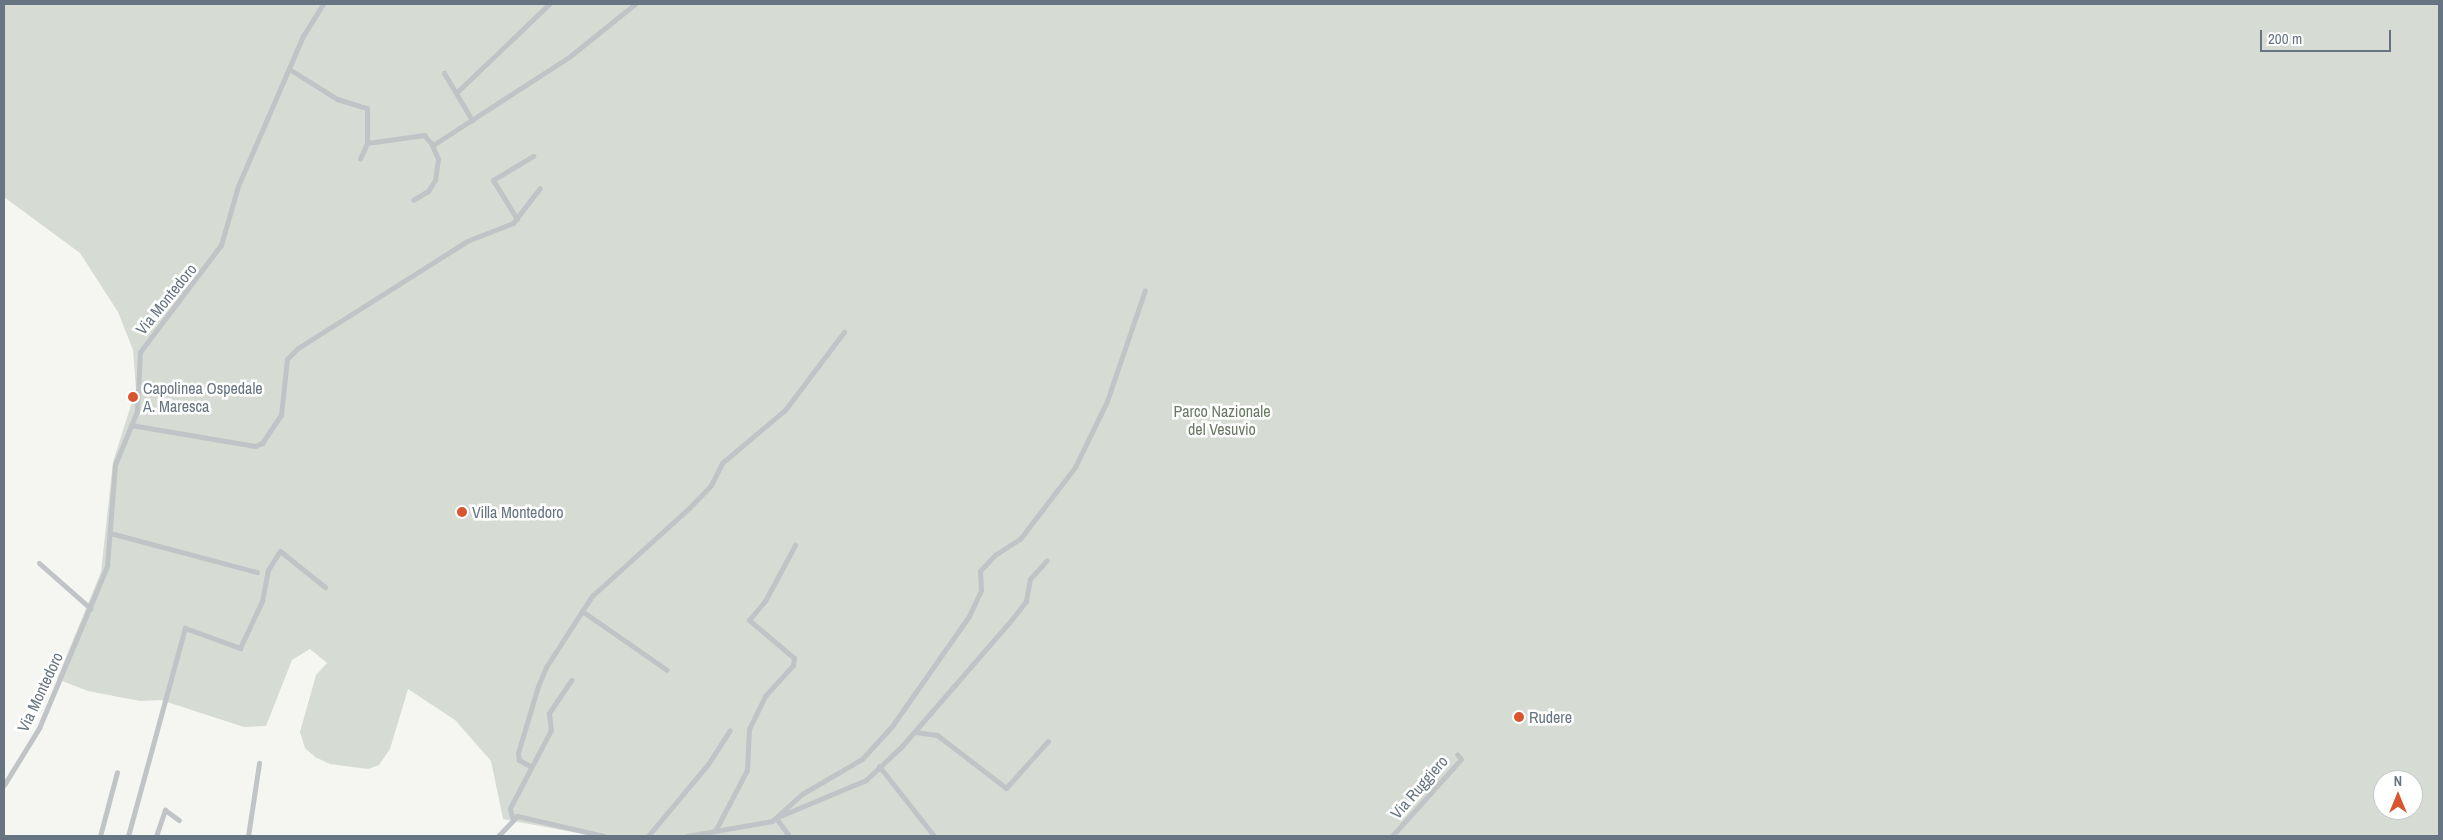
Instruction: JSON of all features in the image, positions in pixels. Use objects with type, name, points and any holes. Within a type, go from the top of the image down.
[{"type":"street","name":"Via Montedoro","points":[[4,785],[39,728],[107,566],[117,453],[131,425],[138,397],[140,352],[221,245],[238,186],[289,69],[323,4]]},
{"type":"street","points":[[456,93],[549,4]]},
{"type":"street","points":[[432,146],[569,57],[636,4]]},
{"type":"street","points":[[289,69],[337,99],[368,108],[367,143],[360,159]]},
{"type":"street","points":[[444,73],[472,120]]},
{"type":"street","points":[[367,143],[424,135],[432,146],[438,164],[435,180],[428,191],[413,200]]},
{"type":"street","points":[[517,220],[493,180],[533,156]]},
{"type":"street","points":[[131,425],[255,446],[262,443],[281,415],[287,359],[298,348],[467,241],[517,220],[532,193],[540,188]]},
{"type":"street","points":[[777,818],[802,794],[862,759],[882,738],[969,616],[980,590],[980,571],[995,554],[1020,539],[1060,491],[1107,401],[1145,290]]},
{"type":"street","points":[[530,766],[518,758],[521,735],[546,667],[582,611],[606,582],[690,507],[711,485],[722,463],[785,410],[844,332]]},
{"type":"street","points":[[110,533],[257,572]]},
{"type":"street","points":[[715,831],[722,809],[746,774],[749,729],[765,696],[794,665],[794,658],[749,620],[765,601],[795,545]]},
{"type":"street","points":[[128,836],[185,628],[240,648],[262,601],[268,570],[280,551],[325,587]]},
{"type":"street","points":[[687,836],[702,835],[777,818],[852,787],[879,766],[915,732],[1026,601],[1030,579],[1047,560]]},
{"type":"street","points":[[39,563],[90,609]]},
{"type":"street","points":[[582,611],[667,670]]},
{"type":"street","points":[[498,836],[512,817],[510,808],[530,766],[551,730],[549,713],[571,680]]},
{"type":"street","points":[[648,836],[708,764],[730,730]]},
{"type":"street","points":[[915,732],[938,735],[1006,788],[1048,741]]},
{"type":"street","name":"Via Ruggiero","points":[[1392,836],[1461,759],[1457,754]]},
{"type":"street","points":[[248,836],[259,763]]},
{"type":"street","points":[[879,766],[934,836]]},
{"type":"street","points":[[100,836],[117,772]]},
{"type":"street","points":[[156,836],[165,810],[179,820]]},
{"type":"street","points":[[512,817],[604,836]]},
{"type":"street","points":[[777,818],[789,836]]},
{"type":"green space","name":"Parco Nazionale del Vesuvio","points":[[4,4],[2439,4],[2439,836],[594,836],[503,819],[491,761],[455,720],[408,689],[390,749],[379,765],[368,769],[330,764],[315,757],[305,748],[300,732],[316,675],[327,663],[310,649],[292,660],[266,726],[244,727],[161,700],[140,701],[88,691],[57,679],[101,572],[113,462],[136,389],[133,350],[118,312],[80,253],[4,197]]},
{"type":"place","name":"Capolinea Ospedale A. Maresca","points":[[133,397]]},
{"type":"place","name":"Villa Montedoro","points":[[462,512]]},
{"type":"place","name":"Rudere","points":[[1519,717]]}]
